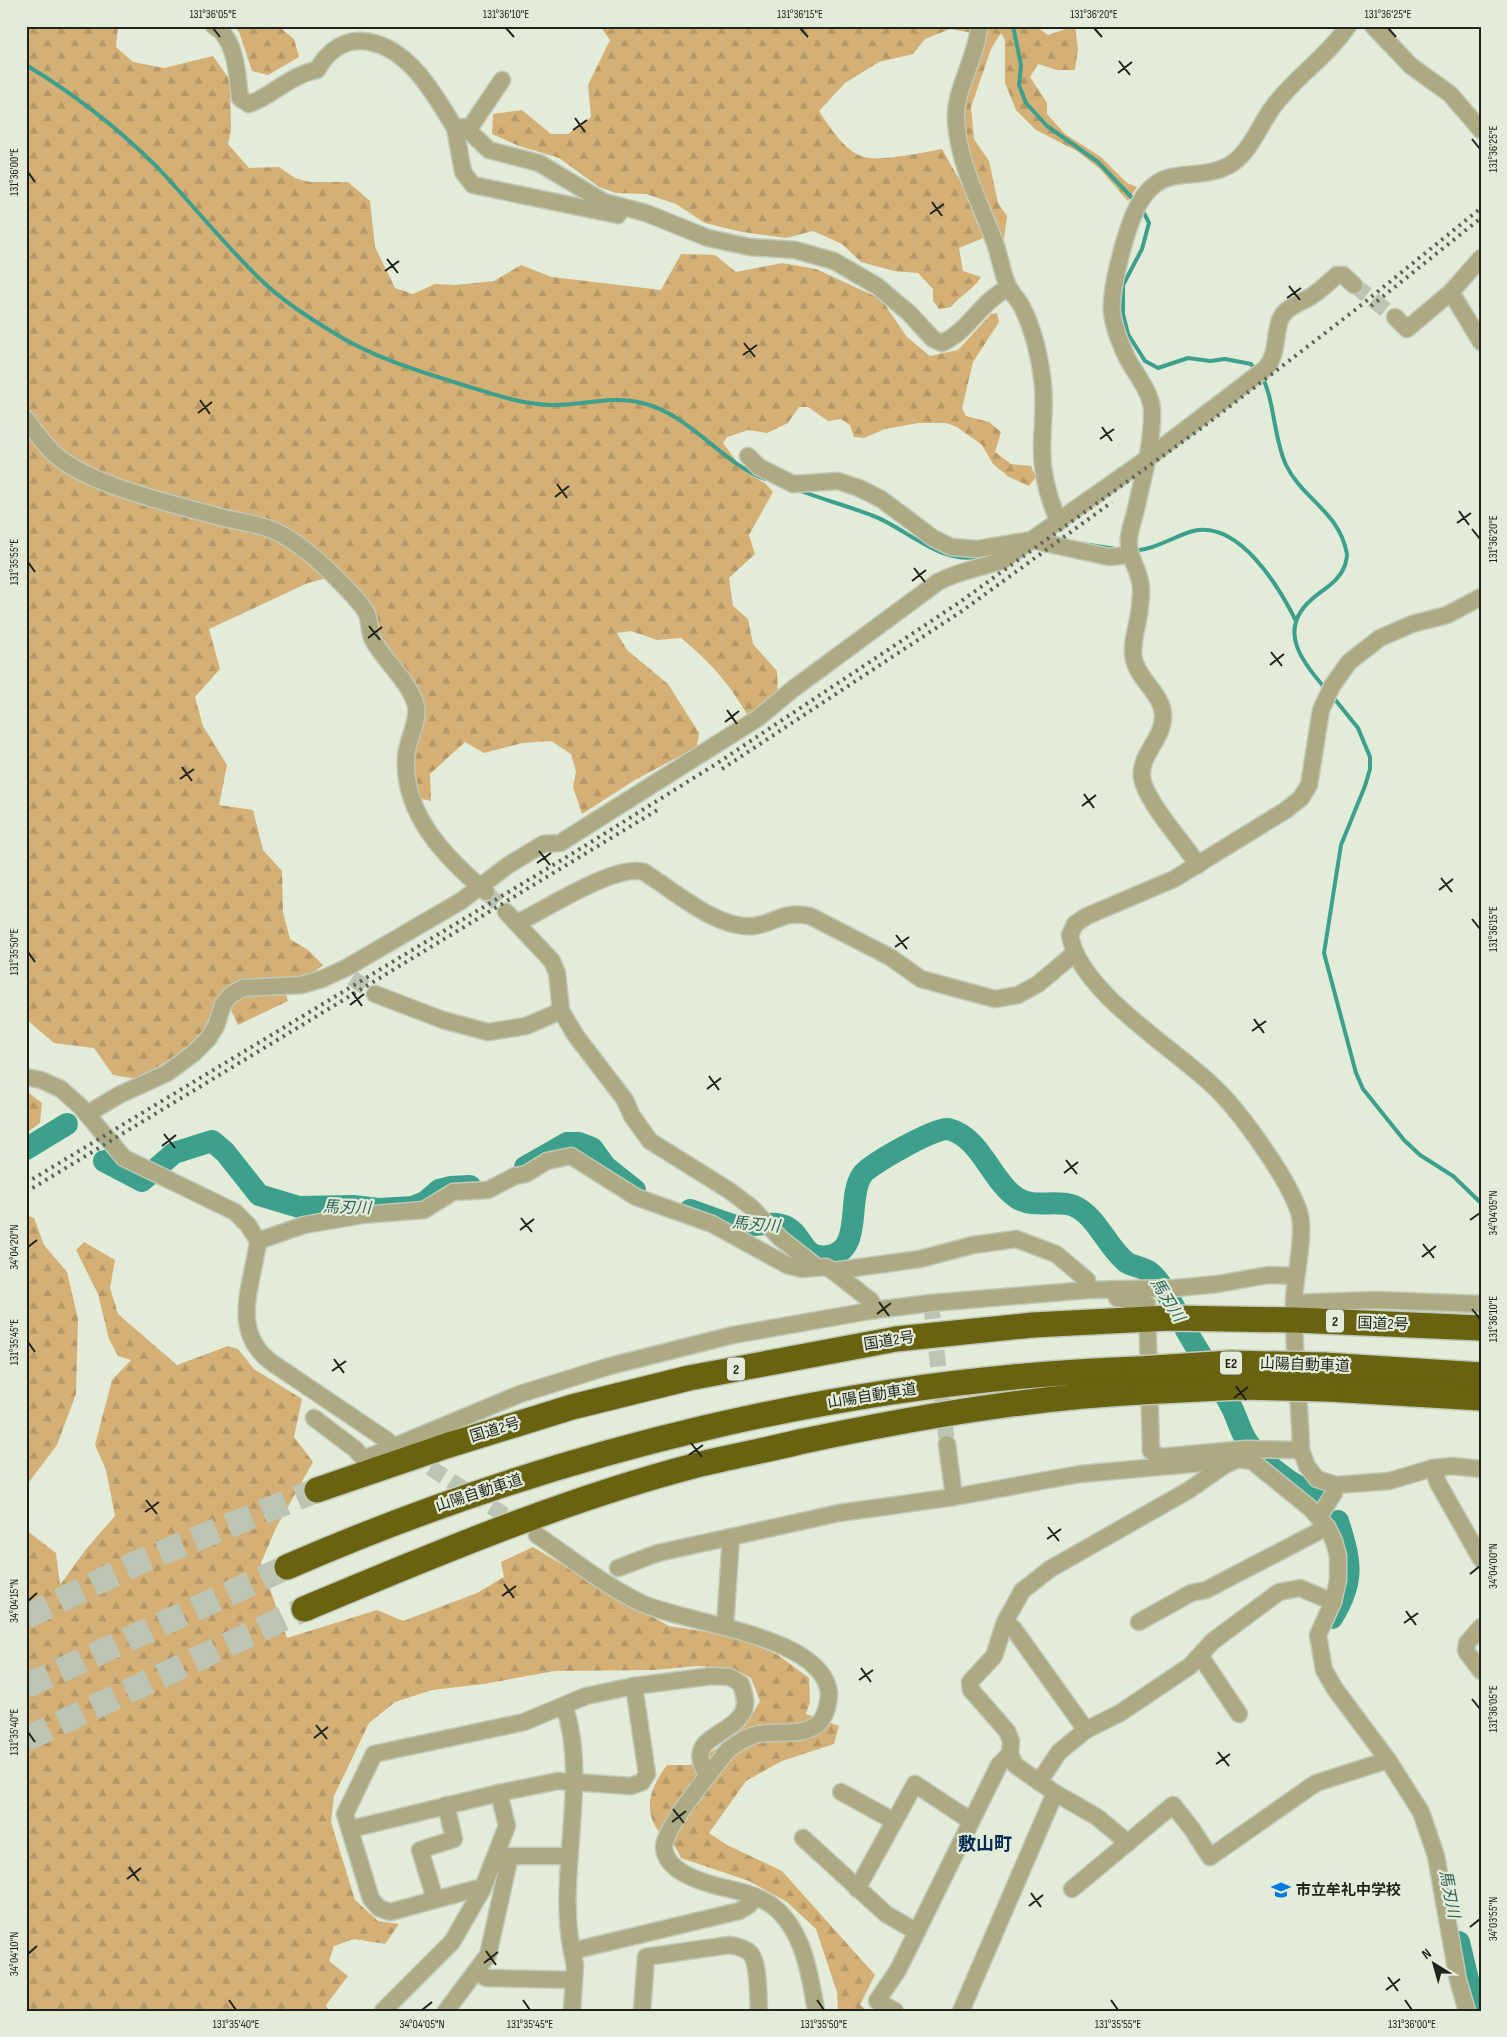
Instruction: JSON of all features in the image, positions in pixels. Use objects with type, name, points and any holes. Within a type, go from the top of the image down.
[{"type":"highway","name":"国道2号","points":[[316,1490],[446,1446],[572,1407],[689,1378],[896,1339],[1033,1325],[1294,1311],[1481,1328]]},
{"type":"highway","name":"山陽自動車道","points":[[304,1609],[527,1520],[701,1464],[953,1412],[1022,1402],[1231,1363],[1481,1398]]},
{"type":"highway","name":"山陽自動車道","points":[[288,1567],[356,1537],[439,1505],[580,1461],[687,1433],[831,1402],[939,1385],[1084,1371],[1139,1381]]},
{"type":"highway","name":"山陽自動車道","points":[[1326,1377],[1481,1375]]},
{"type":"street","points":[[214,26],[221,30],[230,45],[240,98],[249,104],[264,99],[302,73],[317,70],[325,56],[340,46],[353,40],[373,42],[393,50],[413,68],[463,127],[489,150],[539,163],[604,202],[646,213],[708,238],[750,247],[795,250],[834,261],[877,286],[909,313],[933,339],[942,343],[955,337],[994,295],[1008,288]]},
{"type":"street","points":[[979,26],[978,42],[965,78],[956,118],[958,144],[972,191],[995,242],[1008,288],[1020,305],[1029,327],[1042,377],[1044,401],[1042,450],[1045,480],[1049,500],[1059,522]]},
{"type":"street","points":[[1198,865],[1146,792],[1142,775],[1145,760],[1162,729],[1164,715],[1160,702],[1141,675],[1134,659],[1140,607],[1140,581],[1130,554],[1128,538],[1148,458],[1152,408],[1146,391],[1117,337],[1112,315],[1112,302],[1118,270],[1140,202],[1152,186],[1163,178],[1180,174],[1216,171],[1231,164],[1243,153],[1272,108],[1293,83],[1324,54],[1348,26]]},
{"type":"street","points":[[1373,26],[1411,66],[1450,94],[1481,130]]},
{"type":"street","points":[[502,80],[463,127],[463,172],[473,185],[576,208],[667,222]]},
{"type":"street","points":[[1395,317],[1407,329],[1450,292],[1481,258]]},
{"type":"street","points":[[87,1114],[112,1099],[168,1073],[194,1053],[208,1039],[216,1026],[223,1004],[230,995],[243,988],[301,985],[349,973],[461,901],[483,890],[543,844],[560,843],[758,718],[793,689],[858,643],[938,582],[952,574],[977,569],[1003,560],[1148,458],[1266,368],[1272,360],[1280,319],[1285,312],[1310,297],[1337,276],[1343,275],[1354,285]]},
{"type":"street","points":[[1450,292],[1481,342]]},
{"type":"street","points":[[26,419],[42,442],[58,457],[78,469],[121,488],[274,531],[307,552],[344,586],[367,615],[372,640],[403,682],[416,706],[416,719],[406,755],[406,772],[410,794],[418,815],[434,841],[483,890]]},
{"type":"street","points":[[748,456],[759,467],[793,484],[838,481],[859,488],[881,498],[933,538],[950,547],[977,549],[1031,540],[1109,557],[1118,558],[1130,554]]},
{"type":"street","points":[[1481,597],[1447,615],[1412,624],[1380,638],[1349,662],[1329,693],[1317,731],[1309,785],[1301,798],[1286,810],[1174,879],[1087,916],[1075,924],[1070,935],[1075,952],[1091,977],[1112,1000],[1212,1084],[1230,1104],[1278,1172],[1299,1213],[1300,1242],[1294,1311],[1301,1450],[1307,1466],[1316,1479],[1336,1485],[1390,1481],[1433,1468],[1453,1466],[1481,1468]]},
{"type":"street","points":[[518,925],[523,920],[606,878],[635,869],[644,872],[718,920],[741,927],[756,925],[795,913],[810,916],[890,957],[921,979],[995,999],[1018,995],[1038,984],[1075,952]]},
{"type":"street","points":[[506,912],[552,960],[557,973],[561,1012],[576,1036],[615,1086],[632,1116],[650,1141],[730,1191],[751,1207],[780,1238],[871,1301],[875,1310]]},
{"type":"street","points":[[375,994],[443,1020],[488,1032],[526,1026],[561,1012]]},
{"type":"street","points":[[26,1077],[41,1080],[61,1089],[87,1114],[124,1158],[235,1212],[248,1225],[258,1241],[246,1306],[246,1326],[261,1354],[388,1440]]},
{"type":"street","points":[[258,1241],[304,1225],[362,1215],[424,1210],[454,1192],[488,1190],[516,1176],[526,1174],[547,1161],[562,1156],[571,1156],[636,1198],[712,1224],[787,1265],[802,1269],[825,1269],[920,1260],[973,1245],[1016,1239],[1056,1254],[1087,1280],[1088,1290]]},
{"type":"street","points":[[314,1418],[355,1449],[364,1459],[520,1394],[610,1366],[733,1335],[875,1310],[1088,1290],[1176,1288],[1218,1284],[1268,1274],[1296,1276]]},
{"type":"street","points":[[1113,1289],[1117,1298],[1147,1304],[1168,1318],[1151,1451],[1160,1457],[1214,1462],[1225,1465]]},
{"type":"street","points":[[1294,1311],[1375,1300],[1481,1304]]},
{"type":"street","points":[[947,1444],[954,1497]]},
{"type":"street","points":[[618,1568],[658,1553],[839,1513],[954,1497],[1080,1474],[1253,1449],[1301,1450]]},
{"type":"street","points":[[1128,1844],[1097,1817],[1055,1794],[1015,1765],[1010,1754],[1011,1741],[1007,1731],[971,1690],[970,1682],[994,1656],[1005,1622],[1022,1591],[1050,1569],[1190,1490],[1225,1465],[1238,1459],[1252,1462],[1323,1522],[1338,1556],[1338,1580],[1333,1602],[1318,1636],[1324,1670],[1335,1689],[1416,1801],[1436,1856],[1458,1980],[1467,2011]]},
{"type":"street","points":[[1178,1460],[1190,1490]]},
{"type":"street","points":[[1433,1468],[1438,1483],[1481,1559]]},
{"type":"street","points":[[1139,1622],[1191,1593],[1206,1590],[1323,1522],[1336,1485]]},
{"type":"street","points":[[537,1535],[600,1579],[640,1603],[696,1621],[725,1627],[764,1639],[797,1654],[817,1667],[828,1685],[829,1702],[820,1722],[805,1730],[759,1734],[741,1740],[728,1750],[707,1775],[668,1831],[664,1848],[669,1860],[678,1870],[696,1880],[755,1897],[772,1906],[791,1928],[808,1966],[816,2011]]},
{"type":"street","points":[[725,1627],[731,1537]]},
{"type":"street","points":[[1039,1782],[1059,1752],[1086,1730],[1120,1713],[1201,1657],[1213,1641],[1279,1592],[1300,1588],[1333,1602]]},
{"type":"street","points":[[1005,1622],[1013,1628],[1086,1730]]},
{"type":"street","points":[[1481,1627],[1466,1643],[1466,1651],[1481,1672]]},
{"type":"street","points":[[1201,1657],[1239,1714]]},
{"type":"street","points":[[482,1890],[475,1888],[390,1912],[379,1908],[371,1899],[345,1814],[374,1754],[524,1722],[586,1696],[634,1686],[712,1676],[730,1677],[741,1684],[745,1698],[743,1713],[732,1725],[708,1740],[700,1754],[702,1766],[707,1775]]},
{"type":"street","points":[[351,1829],[446,1805],[558,1781],[631,1786],[642,1782],[647,1774],[634,1686]]},
{"type":"street","points":[[564,1706],[574,1766],[569,1856],[568,1936],[574,1965],[572,2011]]},
{"type":"street","points":[[895,2011],[877,2001],[898,1970],[999,1765],[1010,1754]]},
{"type":"street","points":[[1072,1889],[1173,1806],[1192,1829],[1210,1857],[1316,1783],[1388,1760]]},
{"type":"street","points":[[857,1889],[915,1784],[971,1821]]},
{"type":"street","points":[[841,1792],[894,1821]]},
{"type":"street","points":[[383,2011],[452,1942],[482,1890],[507,1826],[499,1793]]},
{"type":"street","points":[[961,2011],[1055,1794]]},
{"type":"street","points":[[435,1899],[420,1850],[454,1839],[446,1805]]},
{"type":"street","points":[[804,1838],[886,1914],[917,1932]]},
{"type":"street","points":[[446,2011],[488,1955],[510,1856],[569,1856]]},
{"type":"street","points":[[572,1951],[739,1910],[749,1905],[755,1897]]},
{"type":"street","points":[[642,2011],[646,1957],[729,1945],[751,1953],[755,1964],[759,2011]]},
{"type":"street","points":[[476,1971],[486,1978],[573,1980]]},
{"type":"green space","points":[[26,26],[118,26],[116,47],[133,62],[164,68],[213,56],[230,80],[231,130],[228,144],[249,168],[279,167],[295,178],[310,182],[348,182],[370,201],[375,247],[395,288],[413,294],[435,284],[456,285],[494,281],[521,265],[552,277],[661,290],[681,254],[715,255],[736,272],[782,263],[816,269],[881,299],[907,337],[930,356],[958,350],[991,314],[997,313],[999,322],[973,362],[962,408],[966,416],[989,422],[1001,432],[995,452],[1011,464],[1031,466],[1036,477],[1029,486],[1009,477],[993,464],[982,445],[957,427],[946,423],[918,423],[885,429],[864,438],[854,437],[850,425],[841,419],[828,421],[808,407],[799,407],[788,423],[767,433],[748,430],[727,437],[723,443],[742,469],[766,484],[773,492],[749,535],[755,554],[729,578],[733,606],[748,619],[753,644],[777,671],[778,696],[747,714],[718,673],[681,638],[657,640],[631,631],[617,633],[627,650],[668,684],[699,733],[697,747],[635,780],[582,814],[573,787],[576,771],[571,754],[551,741],[522,743],[484,753],[465,742],[430,774],[431,801],[417,798],[409,762],[421,708],[339,575],[308,583],[209,629],[220,669],[195,697],[203,726],[227,765],[219,805],[253,810],[263,850],[282,871],[283,912],[290,939],[308,950],[323,965],[307,978],[282,981],[288,1001],[238,1025],[231,1010],[213,1009],[207,1031],[181,1053],[137,1079],[113,1075],[94,1048],[54,1043],[26,1019]]},
{"type":"green space","points":[[233,26],[278,26],[294,39],[299,57],[268,75],[252,71],[239,32]]},
{"type":"green space","points":[[600,26],[1035,26],[1048,35],[1075,26],[1078,49],[1075,70],[1057,70],[1038,64],[1030,77],[1047,103],[1047,114],[1065,134],[1101,157],[1127,183],[1137,187],[1128,201],[1100,169],[1077,151],[1036,130],[1016,110],[1005,83],[1005,40],[1001,33],[991,49],[971,107],[974,139],[989,161],[998,203],[1007,216],[1004,239],[998,240],[960,134],[972,33],[950,29],[925,39],[913,54],[879,62],[845,83],[819,111],[842,142],[861,156],[889,158],[942,149],[972,202],[986,237],[959,248],[963,271],[981,277],[951,307],[939,309],[933,301],[933,289],[918,273],[894,271],[861,262],[842,244],[813,231],[786,238],[742,232],[705,223],[676,204],[646,194],[616,193],[599,187],[559,158],[519,146],[492,134],[493,114],[522,110],[551,134],[568,134],[591,117],[588,85],[610,40]]},
{"type":"green space","points":[[26,1091],[42,1103],[40,1123],[26,1133]]},
{"type":"green space","points":[[26,1215],[34,1218],[44,1245],[67,1272],[78,1319],[76,1394],[57,1445],[26,1486]]},
{"type":"green space","points":[[84,1242],[115,1260],[110,1288],[118,1314],[177,1365],[228,1346],[238,1349],[254,1369],[302,1399],[294,1437],[313,1462],[276,1528],[261,1563],[287,1638],[377,1610],[403,1621],[477,1593],[504,1577],[501,1562],[533,1547],[669,1626],[734,1636],[778,1655],[809,1678],[810,1702],[806,1714],[839,1726],[834,1744],[782,1761],[746,1781],[709,1833],[727,1845],[782,1871],[875,1975],[860,2005],[867,2011],[838,2011],[837,1992],[816,1929],[787,1902],[749,1881],[681,1858],[672,1843],[657,1829],[650,1812],[651,1796],[657,1780],[667,1765],[691,1765],[713,1751],[745,1726],[760,1701],[751,1678],[732,1668],[697,1666],[654,1670],[555,1671],[484,1684],[432,1690],[395,1702],[369,1723],[334,1796],[331,1822],[355,1900],[378,1921],[399,1924],[385,1944],[354,1939],[334,1946],[329,1961],[348,1976],[326,2005],[329,2011],[26,2011],[26,1530],[56,1553],[60,1585],[87,1548],[115,1516],[106,1470],[95,1445],[112,1380],[131,1360],[118,1356],[109,1339],[98,1294],[76,1250]]},
{"type":"waterway","points":[[1013,26],[1021,65],[1019,85],[1026,103],[1047,126],[1098,162],[1136,202]]},
{"type":"waterway","points":[[26,65],[79,100],[127,139],[158,168],[233,252],[267,286],[305,314],[349,342],[412,368],[516,400],[550,405],[608,400],[642,403],[675,417],[734,462],[765,479]]},
{"type":"waterway","points":[[1142,209],[1149,223],[1142,249],[1123,285],[1123,314],[1128,334],[1145,361],[1158,368],[1188,358],[1210,361],[1225,359],[1251,364],[1255,370]]},
{"type":"waterway","points":[[1262,377],[1269,396],[1279,444],[1286,465],[1302,488],[1329,516],[1343,539],[1347,554],[1345,565],[1339,576],[1301,611],[1294,634],[1301,657],[1325,688]]},
{"type":"waterway","points":[[798,490],[884,521],[939,552],[969,558],[984,555]]},
{"type":"waterway","points":[[1135,550],[1149,548],[1193,531],[1210,530],[1226,536],[1255,559],[1279,591],[1296,621]]},
{"type":"waterway","points":[[1083,544],[1116,549]]},
{"type":"waterway","points":[[1333,697],[1358,728],[1370,757],[1370,769],[1365,786],[1341,845],[1324,953],[1356,1073],[1363,1089],[1404,1140],[1420,1155],[1453,1176],[1481,1203]]},
{"type":"waterway","name":"馬刃川","points":[[26,1149],[67,1124]]},
{"type":"waterway","name":"馬刃川","points":[[690,1210],[733,1225],[774,1224],[787,1227],[796,1235],[808,1251],[819,1256],[828,1256],[839,1252],[846,1244],[853,1222],[857,1185],[867,1170],[876,1163],[930,1134],[948,1129],[959,1134],[969,1141],[1000,1181],[1017,1198],[1038,1204],[1060,1203],[1074,1206],[1096,1224],[1119,1256],[1126,1262],[1145,1269],[1156,1278],[1221,1388],[1249,1444],[1264,1461],[1282,1476],[1320,1499]]},
{"type":"waterway","name":"馬刃川","points":[[104,1161],[142,1181],[174,1153],[212,1141],[225,1152],[259,1195],[299,1207],[353,1206],[379,1209],[413,1207],[425,1202],[439,1190],[470,1186]]},
{"type":"waterway","name":"馬刃川","points":[[525,1167],[567,1143],[579,1143],[592,1148],[605,1166],[635,1190]]},
{"type":"waterway","name":"馬刃川","points":[[1332,1618],[1344,1593],[1348,1571],[1346,1548],[1338,1521]]},
{"type":"waterway","name":"馬刃川","points":[[1459,1942],[1470,1988],[1481,2004]]},
{"type":"tunnel","points":[[1354,285],[1395,317]]},
{"type":"tunnel","points":[[486,892],[506,912]]},
{"type":"tunnel","points":[[352,978],[375,994]]},
{"type":"tunnel","points":[[931,1303],[947,1444]]},
{"type":"tunnel","points":[[410,1455],[522,1526]]},
{"type":"tunnel","points":[[26,1617],[139,1562],[317,1490]]},
{"type":"tunnel","points":[[26,1686],[287,1567]]},
{"type":"tunnel","points":[[26,1739],[304,1609]]},
{"type":"railway","points":[[26,1183],[588,844],[716,764],[957,604],[1203,427],[1355,310],[1481,208]]},
{"type":"railway","points":[[1371,306],[1481,218]]},
{"type":"railway","points":[[722,769],[962,611],[1112,502]]},
{"type":"railway","points":[[26,1192],[659,809]]},
{"type":"place","name":"市立牟礼中学校","points":[[1281,1890]]},
{"type":"district","name":"敷山町","points":[[985,1844]]}]
